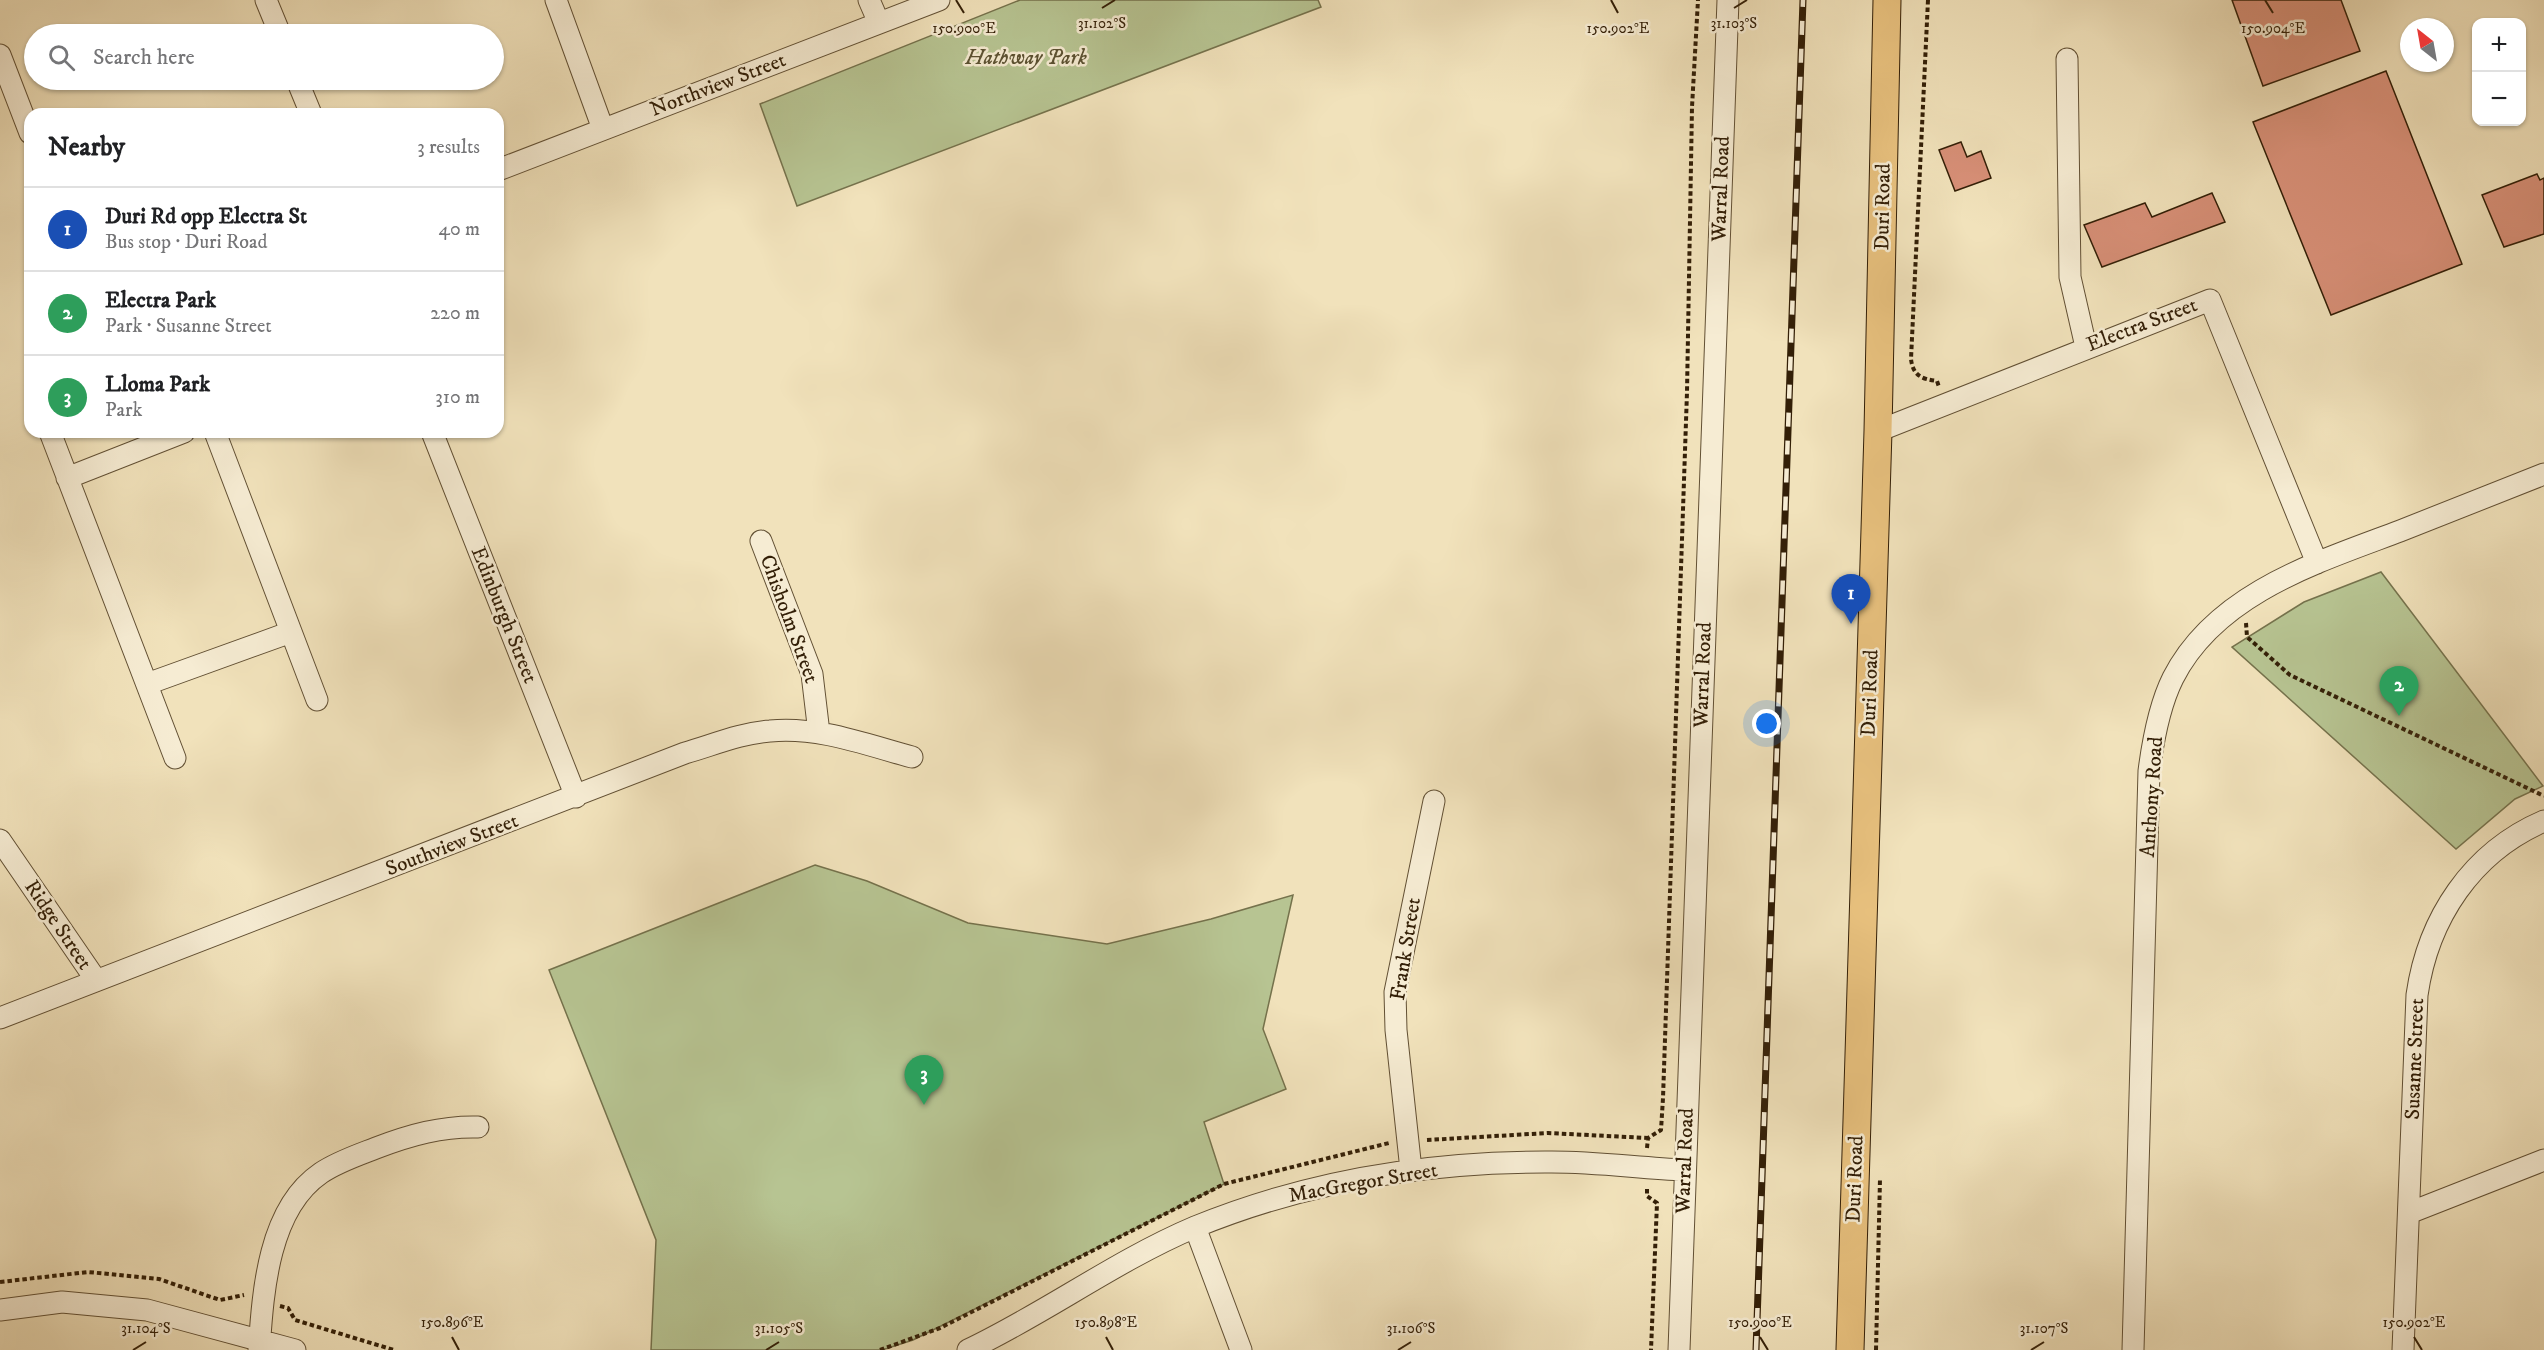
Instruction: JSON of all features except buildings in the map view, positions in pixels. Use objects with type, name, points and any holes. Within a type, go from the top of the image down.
[{"type":"main road","name":"Duri Road","points":[[1850,1350],[1878,430],[1887,0]]},
{"type":"street","points":[[266,0],[276,24]]},
{"type":"street","points":[[556,0],[603,129]]},
{"type":"street","points":[[869,0],[879,23]]},
{"type":"street","name":"Northview Street","points":[[504,168],[939,0]]},
{"type":"street","name":"Warral Road","points":[[1679,1350],[1728,0]]},
{"type":"street","points":[[0,55],[24,117]]},
{"type":"street","points":[[2067,59],[2070,277],[2086,347]]},
{"type":"street","points":[[301,90],[308,108]]},
{"type":"street","name":"Electra Street","points":[[1878,430],[2210,300],[2317,563]]},
{"type":"street","points":[[52,438],[175,758]]},
{"type":"street","points":[[67,478],[169,438]]},
{"type":"street","points":[[217,438],[317,700]]},
{"type":"street","name":"Edinburgh Street","points":[[434,438],[576,797]]},
{"type":"street","name":"Anthony Road","points":[[2133,1350],[2149,783],[2153,745],[2173,678],[2192,651],[2218,621],[2244,602],[2317,563],[2544,474]]},
{"type":"street","name":"Chisholm Street","points":[[761,541],[812,674],[819,733]]},
{"type":"street","points":[[147,684],[291,632]]},
{"type":"street","name":"Southview Street","points":[[0,1018],[685,753],[733,738],[771,731],[819,733],[912,758]]},
{"type":"street","name":"Frank Street","points":[[1411,1170],[1396,1030],[1395,992],[1434,801]]},
{"type":"street","name":"Susanne Street","points":[[2403,1350],[2417,995],[2422,961],[2456,891],[2475,867],[2505,842],[2544,821]]},
{"type":"street","name":"Ridge Street","points":[[0,840],[96,980]]},
{"type":"street","points":[[260,1345],[264,1301],[275,1244],[285,1219],[301,1190],[321,1173],[380,1146],[430,1130],[452,1126],[478,1127]]},
{"type":"street","points":[[2409,1213],[2544,1160]]},
{"type":"street","name":"MacGregor Street","points":[[968,1350],[1024,1323],[1113,1268],[1195,1227],[1303,1190],[1411,1170],[1545,1161],[1685,1170]]},
{"type":"street","points":[[1195,1227],[1241,1350]]},
{"type":"street","points":[[0,1310],[62,1302],[114,1305],[147,1310],[260,1345],[295,1350]]},
{"type":"path","points":[[1647,1148],[1648,1138],[1661,1130],[1663,1098],[1686,404],[1692,107],[1698,0]]},
{"type":"path","points":[[1928,0],[1911,359],[1912,369],[1917,376],[1937,381],[1946,404]]},
{"type":"path","points":[[2244,602],[2247,637],[2290,675],[2544,796]]},
{"type":"path","points":[[1876,1350],[1881,1169]]},
{"type":"path","points":[[1647,1189],[1647,1196],[1657,1203],[1651,1350]]},
{"type":"path","points":[[0,1282],[88,1272],[159,1279],[220,1300],[243,1294],[288,1308],[295,1320],[394,1350]]},
{"type":"green space","name":"Hathway Park","points":[[1020,0],[1318,0],[1321,7],[797,206],[760,104]]},
{"type":"green space","points":[[2381,572],[2543,786],[2515,799],[2456,849],[2232,647],[2304,602]]},
{"type":"green space","points":[[815,865],[867,881],[968,923],[1107,944],[1211,919],[1293,895],[1263,1029],[1286,1089],[1204,1122],[1224,1184],[913,1340],[882,1350],[651,1350],[656,1240],[549,970]]},
{"type":"railway","points":[[1756,1350],[1803,0]]},
{"type":"place","name":"Duri Rd opp Electra St","points":[[1851,624]]},
{"type":"place","name":"Electra Park","points":[[2399,716]]},
{"type":"place","name":"Lloma Park","points":[[924,1105]]}]
